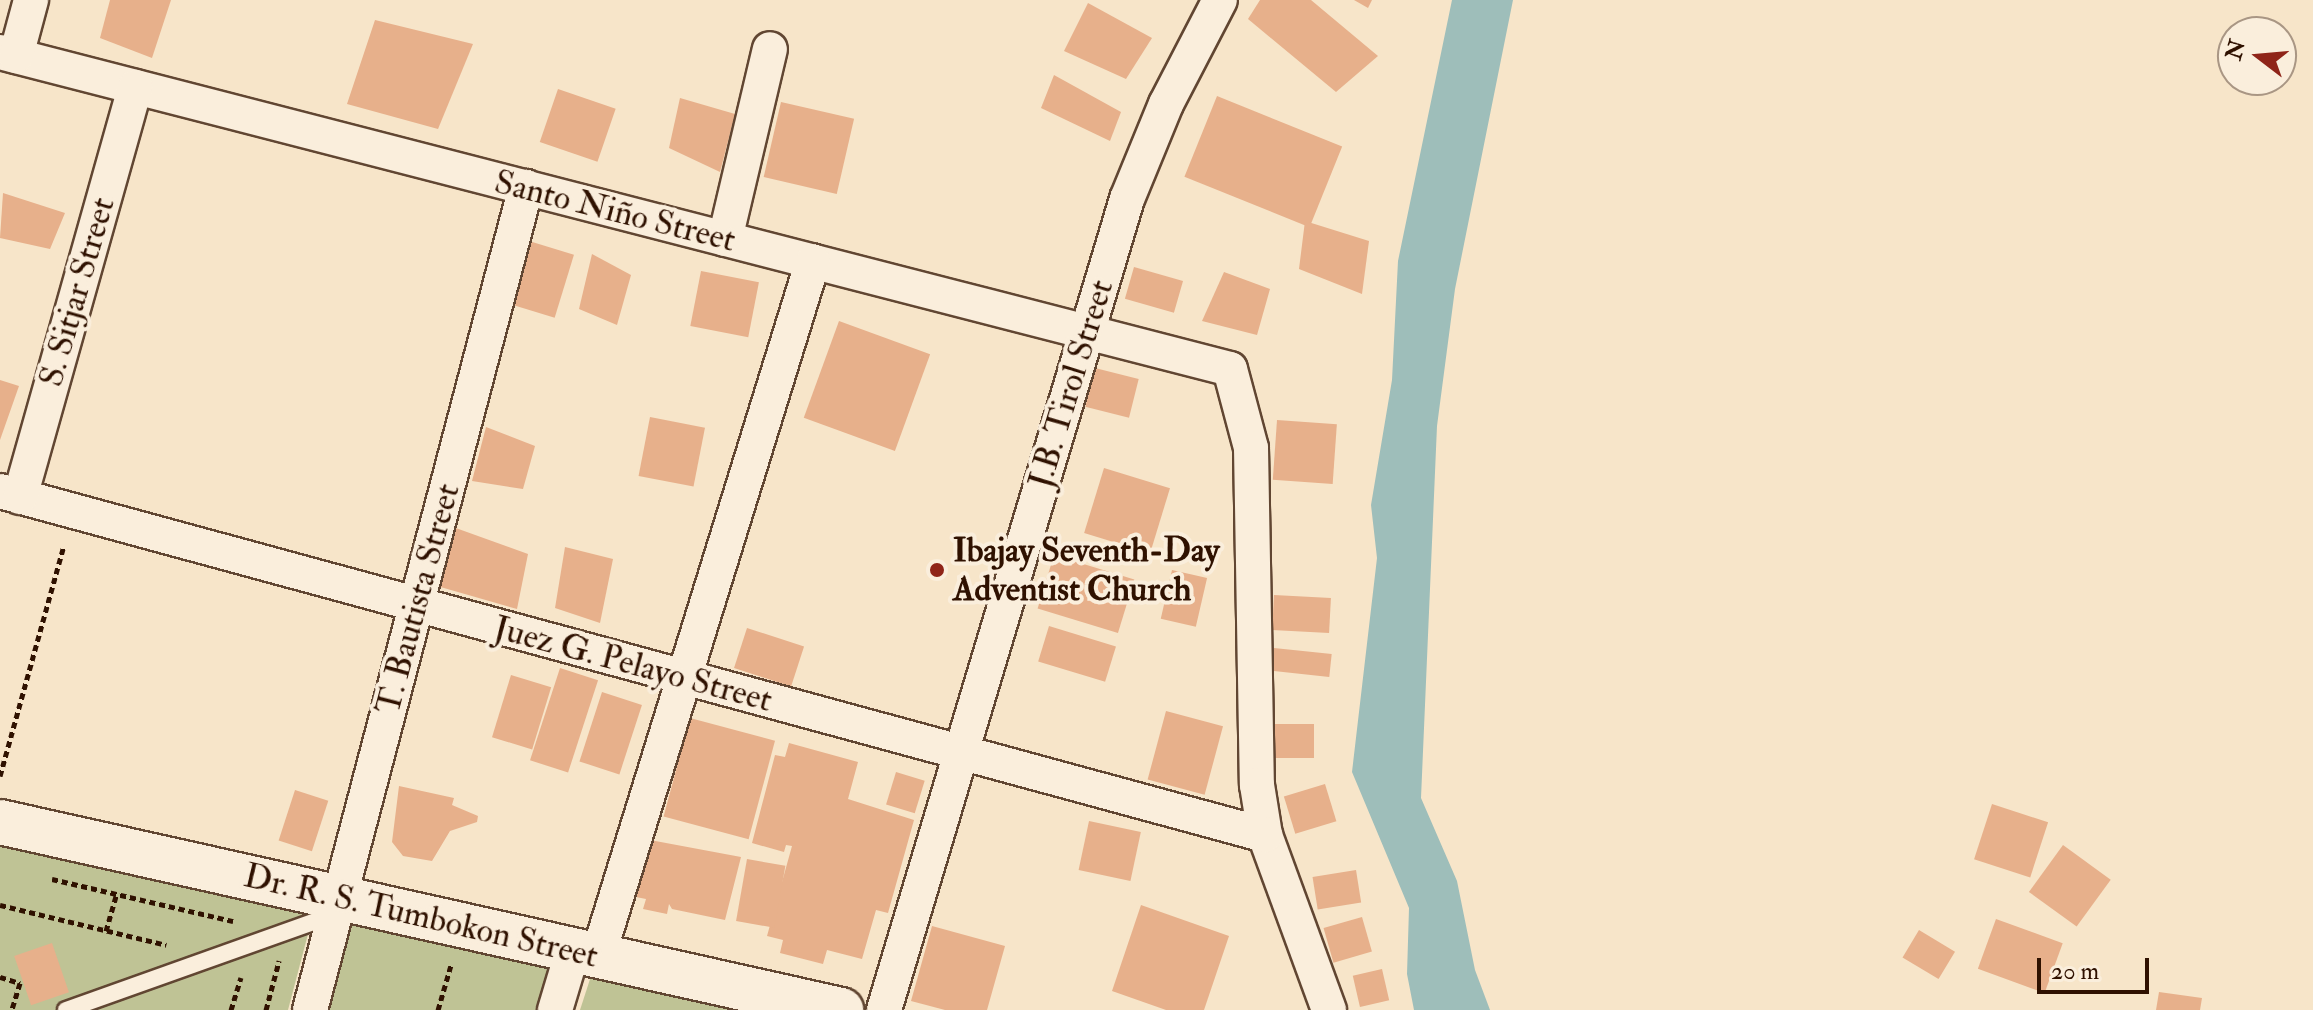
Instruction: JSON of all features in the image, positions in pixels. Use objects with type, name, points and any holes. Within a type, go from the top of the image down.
[{"type":"street","points":[[8,54],[31,0]]},
{"type":"street","name":"J.B. Tirol Street","points":[[884,1010],[1132,185],[1166,104],[1220,0]]},
{"type":"street","points":[[725,239],[770,49]]},
{"type":"street","name":"Santo Niño Street","points":[[8,54],[1230,369],[1251,448],[1257,785],[1265,835]]},
{"type":"street","name":"S. Sitjar Street","points":[[10,494],[135,87]]},
{"type":"street","name":"T. Bautista Street","points":[[310,1010],[526,187]]},
{"type":"street","points":[[555,1010],[586,953],[684,678],[813,261]]},
{"type":"street","name":"Juez G. Pelayo Street","points":[[10,494],[1265,835]]},
{"type":"street","name":"Dr. R. S. Tumbokon Street","points":[[0,822],[338,906],[586,953],[841,1010]]},
{"type":"street","points":[[1265,835],[1329,1010]]},
{"type":"lane","points":[[66,1010],[287,931],[338,906]]},
{"type":"path","points":[[0,776],[73,511]]},
{"type":"path","points":[[44,877],[287,931],[266,1010]]},
{"type":"path","points":[[0,905],[244,963],[231,1010]]},
{"type":"path","points":[[0,977],[20,983],[12,1010]]},
{"type":"green space","points":[[0,842],[313,915],[288,1010],[0,1010]]},
{"type":"green space","points":[[352,925],[554,970],[541,1010],[329,1010]]},
{"type":"green space","points":[[592,973],[741,1010],[580,1010]]},
{"type":"water","points":[[1452,0],[1513,0],[1455,289],[1437,426],[1421,798],[1457,881],[1475,970],[1490,1010],[1414,1010],[1407,974],[1409,908],[1352,772],[1377,558],[1371,505],[1392,380],[1398,261]]},
{"type":"building","points":[[110,0],[171,0],[152,58],[100,38]]},
{"type":"building","points":[[1260,0],[1311,0],[1378,56],[1336,92],[1248,19]]},
{"type":"building","points":[[1354,0],[1372,0],[1368,8]]},
{"type":"building","points":[[1088,3],[1152,38],[1126,79],[1064,51]]},
{"type":"building","points":[[375,20],[473,44],[438,129],[347,104]]},
{"type":"building","points":[[1054,75],[1121,112],[1110,141],[1041,108]]},
{"type":"building","points":[[558,89],[616,109],[597,162],[540,142]]},
{"type":"building","points":[[1217,96],[1342,147],[1310,227],[1184,177]]},
{"type":"building","points":[[680,98],[735,114],[720,172],[669,148]]},
{"type":"building","points":[[781,102],[854,119],[837,194],[764,177]]},
{"type":"building","points":[[3,193],[65,213],[50,249],[0,238]]},
{"type":"building","points":[[1305,221],[1369,241],[1362,294],[1299,269]]},
{"type":"building","points":[[529,241],[574,255],[555,318],[510,304]]},
{"type":"building","points":[[592,254],[631,275],[617,325],[579,309]]},
{"type":"building","points":[[1134,267],[1183,281],[1174,313],[1125,299]]},
{"type":"building","points":[[701,271],[759,282],[748,337],[690,326]]},
{"type":"building","points":[[1224,272],[1270,289],[1257,335],[1202,321]]},
{"type":"building","points":[[839,321],[930,354],[895,451],[804,418]]},
{"type":"building","points":[[1095,368],[1139,379],[1129,418],[1085,407]]},
{"type":"building","points":[[0,380],[19,386],[0,440]]},
{"type":"building","points":[[650,417],[705,428],[694,487],[639,476]]},
{"type":"building","points":[[1277,420],[1337,424],[1333,484],[1273,480]]},
{"type":"building","points":[[486,427],[535,446],[523,489],[472,481]]},
{"type":"building","points":[[1104,468],[1170,488],[1150,553],[1084,533]]},
{"type":"building","points":[[453,527],[528,554],[517,609],[437,586]]},
{"type":"building","points":[[565,547],[613,559],[600,623],[555,608]]},
{"type":"building","points":[[1054,555],[1134,580],[1118,633],[1038,609]]},
{"type":"building","points":[[1172,570],[1207,578],[1196,627],[1161,619]]},
{"type":"building","points":[[1274,595],[1331,598],[1329,633],[1272,630]]},
{"type":"building","points":[[1049,626],[1116,646],[1105,682],[1038,661]]},
{"type":"building","points":[[747,628],[804,647],[791,686],[734,668]]},
{"type":"building","points":[[1274,648],[1332,654],[1329,677],[1272,671]]},
{"type":"building","points":[[560,668],[598,680],[568,773],[530,760]]},
{"type":"building","points":[[511,675],[551,687],[532,749],[492,737]]},
{"type":"building","points":[[602,692],[642,705],[619,774],[579,761]]},
{"type":"building","points":[[1166,711],[1223,726],[1205,795],[1148,780]]},
{"type":"building","points":[[690,718],[775,741],[749,839],[664,817]]},
{"type":"building","points":[[1272,724],[1314,724],[1314,758],[1272,758]]},
{"type":"building","points":[[789,743],[858,762],[848,799],[914,820],[888,913],[876,910],[862,959],[827,950],[823,964],[780,953],[783,940],[767,936],[792,846],[786,845],[784,852],[752,843],[775,755],[785,757]]},
{"type":"building","points":[[896,772],[925,781],[915,813],[886,805]]},
{"type":"building","points":[[1325,784],[1336,821],[1295,834],[1284,797]]},
{"type":"building","points":[[399,786],[454,798],[452,805],[478,816],[477,822],[450,831],[432,861],[403,856],[392,842]]},
{"type":"building","points":[[295,790],[328,801],[312,851],[279,840]]},
{"type":"building","points":[[1992,804],[2048,822],[2030,877],[1974,859]]},
{"type":"building","points":[[1089,821],[1141,832],[1130,881],[1079,870]]},
{"type":"building","points":[[650,840],[741,857],[725,920],[672,909],[669,904],[667,914],[643,909],[646,899],[636,897]]},
{"type":"building","points":[[2063,845],[2111,880],[2077,927],[2029,892]]},
{"type":"building","points":[[747,859],[785,866],[774,928],[736,921]]},
{"type":"building","points":[[1356,870],[1361,903],[1318,909],[1313,877]]},
{"type":"building","points":[[1141,905],[1229,936],[1204,1010],[1166,1010],[1112,991]]},
{"type":"building","points":[[1362,917],[1372,952],[1333,963],[1324,928]]},
{"type":"building","points":[[1996,919],[2063,943],[2045,993],[1978,969]]},
{"type":"building","points":[[932,926],[1005,946],[987,1010],[945,1010],[911,1001]]},
{"type":"building","points":[[1919,930],[1955,952],[1939,979],[1903,957]]},
{"type":"building","points":[[52,943],[69,992],[31,1005],[14,956]]},
{"type":"building","points":[[1382,969],[1389,1000],[1360,1007],[1353,976]]},
{"type":"building","points":[[2159,992],[2202,998],[2200,1010],[2156,1010]]},
{"type":"place","name":"Ibajay Seventh-Day Adventist Church","points":[[937,570]]}]
